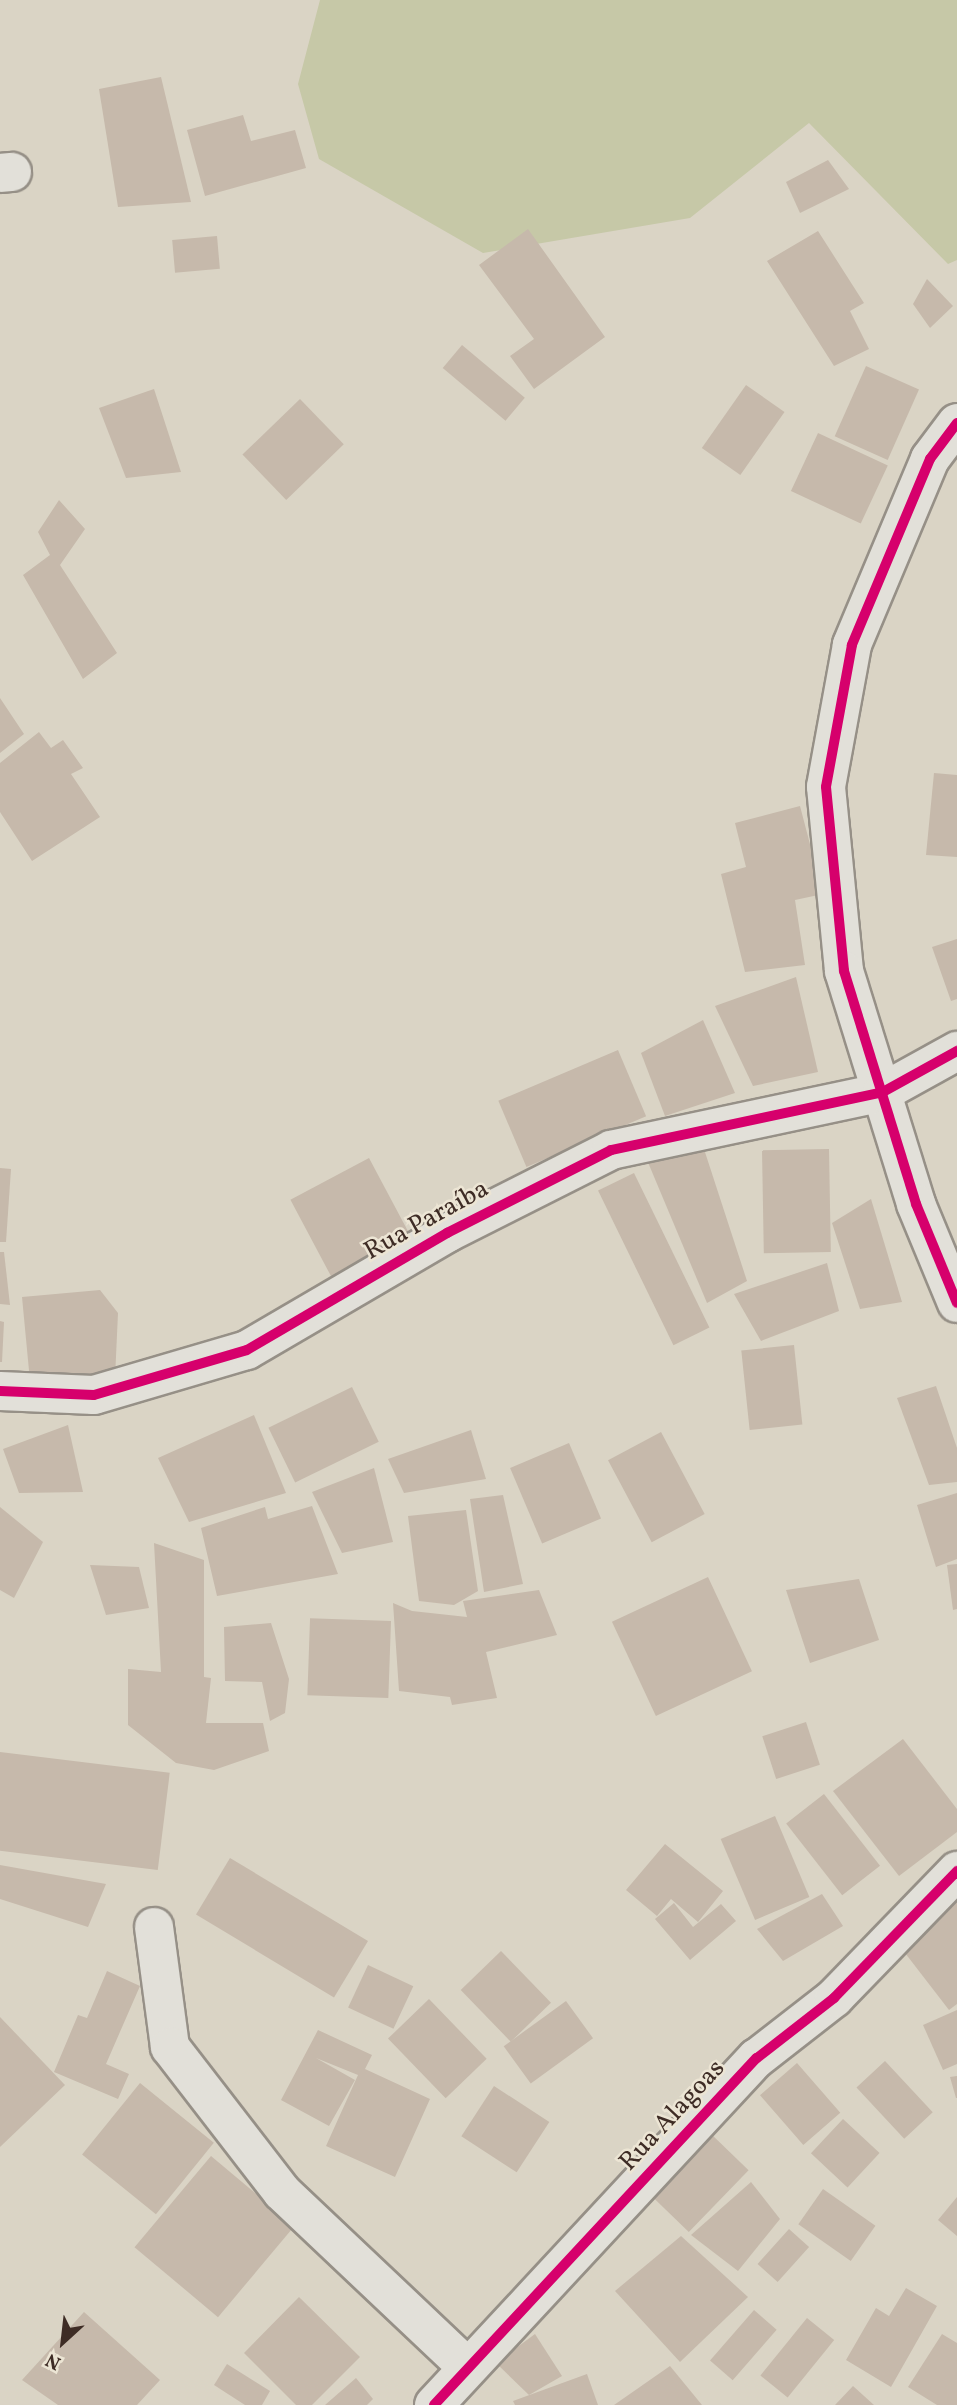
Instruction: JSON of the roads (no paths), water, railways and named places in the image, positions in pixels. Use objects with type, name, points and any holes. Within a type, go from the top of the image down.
[{"type":"street","points":[[957,423],[930,459],[852,645],[826,787],[844,971],[916,1204],[957,1303]]},
{"type":"street","name":"Rua Paraíba","points":[[0,1391],[94,1395],[247,1350],[447,1233],[611,1150],[883,1092],[957,1051]]},
{"type":"street","name":"Rua Alagoas","points":[[434,2405],[757,2058],[834,1998],[957,1871]]},
{"type":"street","points":[[154,1927],[170,2047],[282,2192],[467,2367]]}]
